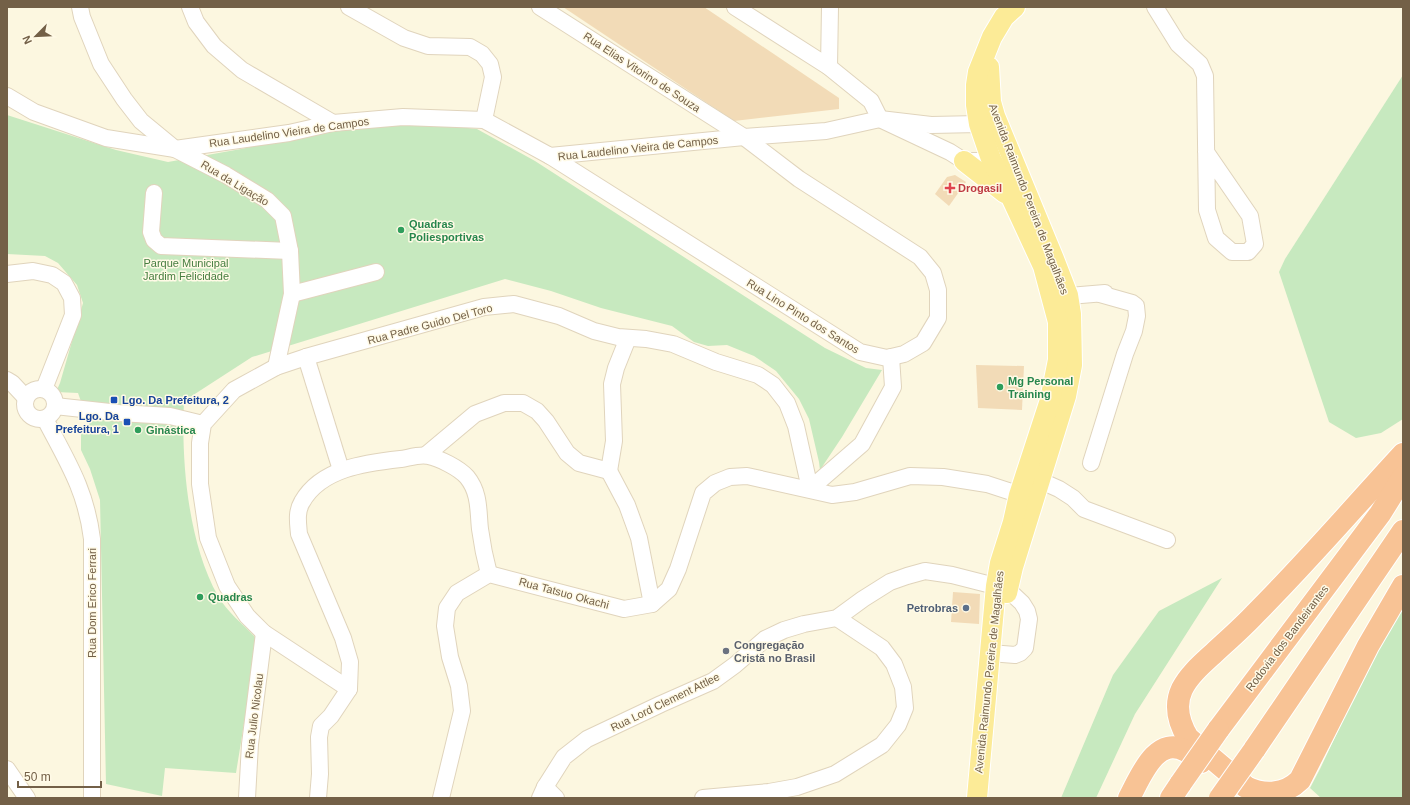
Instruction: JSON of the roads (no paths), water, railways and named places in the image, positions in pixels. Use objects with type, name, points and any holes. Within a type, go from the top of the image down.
[{"type":"highway","points":[[1403,454],[1256,614],[1199,666],[1188,680],[1180,693],[1178,705],[1182,729],[1188,738],[1246,787],[1252,790],[1264,793],[1275,793],[1289,789],[1295,785],[1300,780],[1368,646],[1403,586]]},
{"type":"highway","name":"Rodovia dos Bandeirantes","points":[[1176,790],[1218,730],[1380,514],[1403,477]]},
{"type":"highway","points":[[1220,798],[1403,531]]},
{"type":"highway","points":[[1129,798],[1151,759],[1166,748],[1171,747],[1186,750],[1239,790],[1246,798]]},
{"type":"main road","name":"Avenida Raimundo Pereira de Magalhães","points":[[990,798],[996,654],[1001,587],[1000,562],[1013,522],[1027,498],[1040,481],[1066,396],[1072,365],[1071,314],[1043,266],[1011,197],[991,159],[979,124],[976,105],[976,85],[978,72],[997,27],[1004,17],[1016,7]]},
{"type":"main road","name":"Avenida Raimundo Pereira de Magalhães","points":[[990,45],[989,68],[991,102],[1010,153],[1048,242],[1060,297],[1058,322],[1058,360],[1027,498]]},
{"type":"main road","points":[[964,161],[1011,197]]},
{"type":"main road","name":"Avenida Raimundo Pereira de Magalhães","points":[[977,798],[996,654]]},
{"type":"street","points":[[80,7],[82,17],[101,64],[120,93],[141,121],[175,149]]},
{"type":"street","points":[[190,7],[196,22],[214,46],[242,70],[333,124]]},
{"type":"street","points":[[349,7],[404,38],[428,46],[470,47],[482,54],[490,64],[493,77],[484,120]]},
{"type":"street","name":"Rua Elias Vitorino de Souza","points":[[540,7],[744,137]]},
{"type":"street","points":[[735,7],[829,67],[871,101],[880,119],[950,152],[964,161],[991,159],[1010,153]]},
{"type":"street","points":[[829,67],[830,7]]},
{"type":"street","points":[[1155,7],[1178,44],[1200,64],[1205,76],[1206,152],[1207,210],[1216,238],[1232,252],[1248,252],[1255,244],[1250,216],[1206,152]]},
{"type":"street","name":"Rua Laudelino Vieira de Campos","points":[[7,96],[34,112],[106,138],[175,149],[289,133],[333,124],[403,118],[484,120],[550,156],[744,137],[826,131],[880,119],[931,125],[979,124],[1000,128]]},
{"type":"street","name":"Rua Lino Pinto dos Santos","points":[[550,156],[860,352],[887,358],[904,354],[923,343],[938,318],[938,290],[933,273],[920,256],[799,179],[744,137]]},
{"type":"street","name":"Rua da Ligação","points":[[175,149],[226,175],[267,200],[283,216],[290,251],[292,294],[276,367]]},
{"type":"street","points":[[154,193],[151,232],[154,240],[160,246],[290,251]]},
{"type":"street","points":[[7,274],[33,271],[52,275],[64,283],[72,298],[73,315],[44,389]]},
{"type":"street","points":[[292,294],[376,272]]},
{"type":"street","points":[[1060,297],[1103,293],[1132,303],[1136,306],[1137,316],[1134,331],[1125,354],[1090,463]]},
{"type":"street","name":"Rua Padre Guido Del Toro","points":[[203,424],[234,390],[276,367],[306,357],[484,307],[514,304],[559,316],[594,331],[618,337],[646,339],[673,344],[716,362],[758,375],[773,385],[787,403],[796,426],[810,489]]},
{"type":"street","points":[[628,338],[616,368],[612,384],[614,441],[609,471],[627,505],[639,538],[652,604]]},
{"type":"street","points":[[306,357],[341,470]]},
{"type":"street","points":[[810,489],[862,444],[893,386],[891,357]]},
{"type":"street","points":[[7,380],[12,383],[26,398]]},
{"type":"street","points":[[40,388],[44,389],[52,394],[55,400],[55,406],[50,417],[40,419],[31,416],[26,407],[26,398],[32,391],[40,388]]},
{"type":"street","points":[[426,455],[475,414],[504,403],[524,403],[537,411],[546,421],[567,453],[579,463],[609,471]]},
{"type":"street","points":[[55,406],[119,413],[170,416],[203,424],[200,443],[200,484],[208,538],[227,586],[247,616],[264,633],[349,689]]},
{"type":"street","name":"Rua Dom Erico Ferrari","points":[[45,419],[77,481],[85,500],[90,520],[92,539],[92,798]]},
{"type":"street","points":[[318,798],[320,774],[319,737],[321,726],[331,716],[349,689],[350,662],[344,638],[299,534],[297,517],[301,503],[311,489],[328,476],[341,470],[376,462],[426,455],[448,464],[466,476],[474,487],[489,574],[457,593],[447,608],[444,626],[450,657],[459,686],[462,711],[441,798]]},
{"type":"street","points":[[652,604],[669,589],[678,569],[703,493],[715,483],[730,477],[747,476],[832,495],[855,492],[910,476],[943,477],[987,484],[1027,498]]},
{"type":"street","points":[[1040,481],[1059,489],[1073,498],[1084,509],[1167,540]]},
{"type":"street","name":"Rua Lord Clement Attlee","points":[[547,794],[564,757],[587,739],[713,681],[735,666],[765,639],[784,630],[804,624],[837,618],[890,582],[925,572],[952,575],[1001,587]]},
{"type":"street","name":"Rua Tatsuo Okachi","points":[[489,574],[624,609],[652,604]]},
{"type":"street","points":[[996,654],[1015,655],[1020,653],[1025,648],[1029,619],[1027,611],[1022,603],[1001,587]]},
{"type":"street","points":[[703,798],[783,790],[797,787],[835,774],[882,745],[898,725],[905,708],[903,687],[894,664],[882,648],[837,618]]},
{"type":"street","name":"Rua Julio Nicolau","points":[[247,798],[250,744],[264,633]]},
{"type":"street","points":[[7,769],[27,798]]},
{"type":"place","name":"Drogasil","points":[[950,188]]},
{"type":"place","name":"Quadras Poliesportivas","points":[[401,230]]},
{"type":"place","name":"Mg Personal Training","points":[[1000,387]]},
{"type":"place","name":"Lgo. Da Prefeitura, 2","points":[[114,400]]},
{"type":"place","name":"Lgo. Da Prefeitura, 1","points":[[127,422]]},
{"type":"place","name":"Ginástica","points":[[138,430]]},
{"type":"place","name":"Quadras","points":[[200,597]]},
{"type":"place","name":"Petrobras","points":[[966,608]]},
{"type":"place","name":"Congregação Cristã no Brasil","points":[[726,651]]},
{"type":"park label","name":"Parque Municipal Jardim Felicidade","points":[[186,269]]}]
